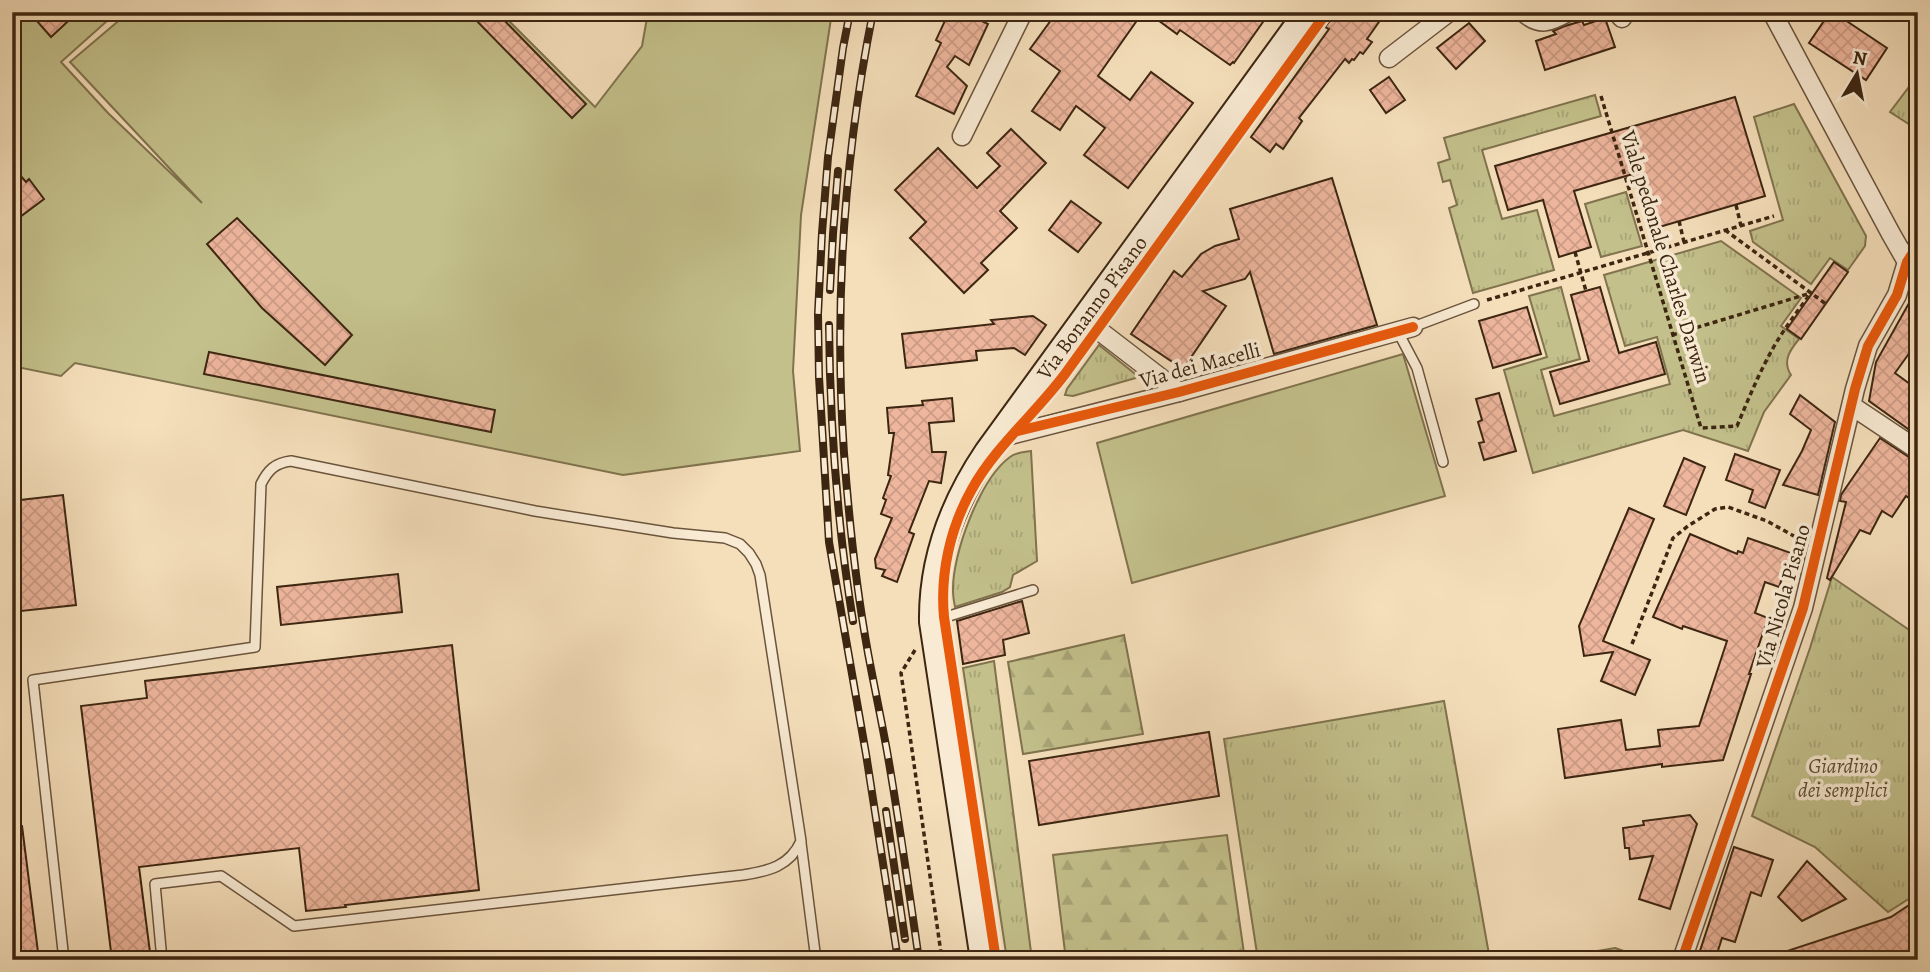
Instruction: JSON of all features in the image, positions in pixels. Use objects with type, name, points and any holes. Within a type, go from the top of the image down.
[{"type":"main road","name":"Via Bonanno Pisano","points":[[983,960],[926,631],[933,585],[947,527],[961,493],[974,471],[1307,12]]},
{"type":"street","points":[[962,136],[1023,12]]},
{"type":"street","points":[[1389,58],[1449,12]]},
{"type":"street","points":[[1523,12],[1533,20],[1547,22],[1568,12]]},
{"type":"street","points":[[1772,12],[1912,266]]},
{"type":"street","name":"Via Nicola Pisano","points":[[1682,960],[1803,608],[1868,345],[1912,266],[1918,245]]},
{"type":"street","name":"Via dei Macelli","points":[[1084,319],[1179,392]]},
{"type":"street","name":"Via dei Macelli","points":[[998,438],[1017,431],[1179,392],[1405,329]]},
{"type":"street","points":[[1852,406],[1918,450]]},
{"type":"lane","name":"Via dei Macelli","points":[[1405,329],[1474,304]]},
{"type":"lane","points":[[1405,329],[1443,462]]},
{"type":"lane","points":[[64,960],[33,680],[255,647],[261,484],[272,467],[291,461],[535,511],[673,533],[725,538],[740,544],[756,564],[760,575],[801,841],[816,960]]},
{"type":"lane","points":[[926,631],[1033,590]]},
{"type":"lane","points":[[162,960],[155,884],[221,876],[294,926],[743,875],[778,866],[791,858],[801,841]]},
{"type":"path","points":[[12,23],[22,12]]},
{"type":"path","points":[[1736,205],[1741,226]]},
{"type":"path","points":[[1474,304],[1774,216]]},
{"type":"path","points":[[1679,221],[1684,242]]},
{"type":"path","points":[[1725,230],[1826,304]]},
{"type":"path","points":[[1575,252],[1586,291]]},
{"type":"path","points":[[1672,335],[1811,293]]},
{"type":"path","points":[[1632,644],[1673,538],[1715,509],[1728,507],[1767,521],[1818,550]]},
{"type":"path","points":[[926,631],[901,673],[942,960]]},
{"type":"green space","points":[[12,12],[117,12],[61,62],[108,113],[202,203],[70,62],[129,12],[500,12],[595,107],[642,46],[648,12],[832,12],[801,215],[793,371],[800,451],[623,475],[75,363],[61,376],[12,366]]},
{"type":"green space","points":[[1918,75],[1918,130],[1890,112]]},
{"type":"green space","points":[[1595,95],[1601,116],[1482,150],[1502,219],[1537,210],[1554,270],[1473,293],[1449,208],[1457,205],[1450,180],[1443,182],[1438,163],[1450,159],[1444,138]]},
{"type":"green space","points":[[1794,104],[1866,236],[1865,246],[1848,270],[1830,258],[1811,284],[1753,242],[1750,231],[1783,220],[1754,117]]},
{"type":"green space","points":[[1626,192],[1642,246],[1601,257],[1585,204]]},
{"type":"green space","points":[[1721,241],[1801,298],[1781,326],[1799,339],[1787,360],[1791,375],[1764,412],[1748,451],[1683,430],[1533,473],[1504,370],[1547,357],[1529,296],[1561,287],[1580,359],[1541,370],[1554,416],[1670,384],[1657,337],[1625,346],[1604,275]]},
{"type":"green space","points":[[1099,345],[1139,377],[1073,396],[1065,395],[1067,389]]},
{"type":"green space","points":[[1403,354],[1445,496],[1132,583],[1097,443]]},
{"type":"green space","points":[[1031,451],[1037,561],[1013,575],[1010,587],[1002,592],[955,607],[953,591],[957,558],[979,499],[988,482],[1010,457]]},
{"type":"green space","name":"Giardino dei semplici","points":[[1832,577],[1918,636],[1918,854],[1912,860],[1918,868],[1918,893],[1888,912],[1815,847],[1752,816]]},
{"type":"green space","points":[[1124,635],[1143,734],[1023,754],[1008,662]]},
{"type":"green space","points":[[994,661],[1032,960],[1007,960],[963,668]]},
{"type":"green space","points":[[1444,701],[1490,960],[1258,960],[1224,739]]},
{"type":"green space","points":[[1227,835],[1245,960],[1066,960],[1053,855]]},
{"type":"green space","points":[[1615,948],[1649,960],[1544,960]]},
{"type":"building","points":[[29,12],[78,12],[51,37]]},
{"type":"building","points":[[468,12],[496,12],[586,104],[572,118]]},
{"type":"building","points":[[949,12],[963,12],[988,24],[969,65],[955,56],[947,67],[967,86],[954,114],[916,96],[941,43],[936,40]]},
{"type":"building","points":[[1057,12],[1129,12],[1138,19],[1098,76],[1130,100],[1151,72],[1193,103],[1128,188],[1084,155],[1105,128],[1076,106],[1060,130],[1032,111],[1060,71],[1030,49]]},
{"type":"building","points":[[1147,12],[1270,12],[1230,65],[1180,30],[1177,34]]},
{"type":"building","points":[[1341,12],[1386,12],[1367,39],[1372,42],[1363,54],[1360,52],[1349,63],[1345,59],[1299,118],[1302,121],[1283,149],[1276,144],[1270,152],[1251,137],[1329,29],[1325,27]]},
{"type":"building","points":[[1830,12],[1887,48],[1866,80],[1809,43]]},
{"type":"building","points":[[1605,18],[1615,47],[1545,70],[1536,41],[1556,34],[1553,31],[1565,26],[1582,21],[1584,25]]},
{"type":"building","points":[[1469,23],[1485,41],[1456,69],[1437,48]]},
{"type":"building","points":[[1389,77],[1405,100],[1386,113],[1370,90]]},
{"type":"building","points":[[1735,97],[1765,196],[1649,230],[1633,174],[1574,191],[1591,247],[1559,257],[1543,200],[1508,210],[1495,166]]},
{"type":"building","points":[[1011,129],[1046,163],[1000,211],[1017,228],[981,263],[988,270],[964,293],[910,238],[926,222],[895,190],[938,148],[977,188],[1000,166],[987,153]]},
{"type":"building","points":[[12,166],[26,182],[29,179],[44,199],[12,223]]},
{"type":"building","points":[[1332,178],[1377,325],[1274,354],[1250,272],[1245,279],[1203,291],[1226,306],[1183,369],[1131,334],[1174,271],[1182,277],[1201,254],[1215,246],[1239,239],[1230,209]]},
{"type":"building","points":[[1071,201],[1101,223],[1078,252],[1049,230]]},
{"type":"building","points":[[237,218],[352,335],[325,365],[262,308],[207,244]]},
{"type":"building","points":[[1834,262],[1848,272],[1801,339],[1787,329]]},
{"type":"building","points":[[1600,287],[1619,353],[1656,342],[1665,374],[1560,404],[1550,372],[1589,361],[1571,295]]},
{"type":"building","points":[[1918,287],[1918,341],[1895,373],[1918,390],[1918,436],[1869,401],[1876,362]]},
{"type":"building","points":[[1527,307],[1541,354],[1493,368],[1479,321]]},
{"type":"building","points":[[1033,316],[1046,325],[1025,355],[1014,348],[976,351],[977,360],[906,368],[902,334],[994,324],[991,320]]},
{"type":"building","points":[[209,352],[495,410],[491,432],[204,374]]},
{"type":"building","points":[[1499,393],[1516,451],[1484,460],[1479,443],[1484,442],[1478,422],[1482,420],[1476,399]]},
{"type":"building","points":[[1800,395],[1835,422],[1818,495],[1783,485],[1811,430],[1790,414]]},
{"type":"building","points":[[952,398],[954,421],[929,423],[932,452],[946,452],[941,483],[929,481],[909,532],[914,534],[897,582],[882,576],[885,570],[876,568],[875,559],[892,518],[881,514],[886,500],[883,498],[891,476],[888,475],[894,433],[889,433],[887,408],[923,405],[922,401]]},
{"type":"building","points":[[1880,438],[1918,461],[1918,505],[1906,496],[1892,517],[1882,511],[1870,534],[1860,530],[1830,580],[1827,578],[1846,502],[1840,501],[1841,495]]},
{"type":"building","points":[[1735,454],[1780,470],[1765,508],[1749,502],[1753,490],[1726,480]]},
{"type":"building","points":[[1684,458],[1705,467],[1686,515],[1664,506]]},
{"type":"building","points":[[63,495],[76,605],[12,612],[12,501]]},
{"type":"building","points":[[1629,508],[1654,519],[1603,641],[1650,660],[1635,695],[1601,681],[1613,652],[1584,656],[1579,626]]},
{"type":"building","points":[[1690,534],[1737,554],[1738,551],[1743,553],[1748,538],[1791,553],[1779,587],[1765,582],[1755,613],[1768,618],[1723,760],[1662,767],[1662,764],[1565,778],[1558,729],[1621,720],[1626,750],[1660,746],[1658,730],[1699,726],[1727,641],[1683,626],[1682,629],[1653,617]]},
{"type":"building","points":[[398,574],[402,612],[281,625],[277,587]]},
{"type":"building","points":[[1022,601],[1029,633],[1003,640],[1005,655],[963,664],[957,621]]},
{"type":"building","points":[[452,645],[479,890],[306,911],[299,848],[139,867],[151,960],[112,960],[81,706],[147,698],[145,681]]},
{"type":"building","points":[[1209,732],[1219,796],[1039,825],[1029,761]]},
{"type":"building","points":[[1690,815],[1697,824],[1670,909],[1639,899],[1653,856],[1630,859],[1629,848],[1625,848],[1623,828],[1644,825],[1643,821]]},
{"type":"building","points":[[22,826],[39,960],[12,960],[12,827]]},
{"type":"building","points":[[1734,847],[1773,860],[1761,896],[1751,892],[1735,942],[1722,938],[1715,960],[1697,960]]},
{"type":"building","points":[[1807,861],[1846,899],[1802,921],[1778,897]]},
{"type":"building","points":[[1918,899],[1918,960],[1770,960],[1769,957],[1891,917]]},
{"type":"railway","points":[[850,12],[828,157],[818,314],[819,377],[829,542],[898,960]]},
{"type":"railway","points":[[873,12],[848,176],[841,287],[841,398],[853,553],[919,960]]},
{"type":"railway","points":[[830,290],[838,171]]},
{"type":"railway","points":[[829,325],[835,473],[853,621]]},
{"type":"railway","points":[[886,811],[905,939]]},
{"type":"cycle path","points":[[996,960],[944,617],[945,568],[952,535],[964,504],[981,474],[1065,374],[1327,12]]},
{"type":"cycle path","points":[[1682,960],[1803,608],[1855,389],[1868,346],[1897,295],[1907,262],[1918,245]]},
{"type":"cycle path","points":[[1018,431],[1179,392],[1413,327]]}]
